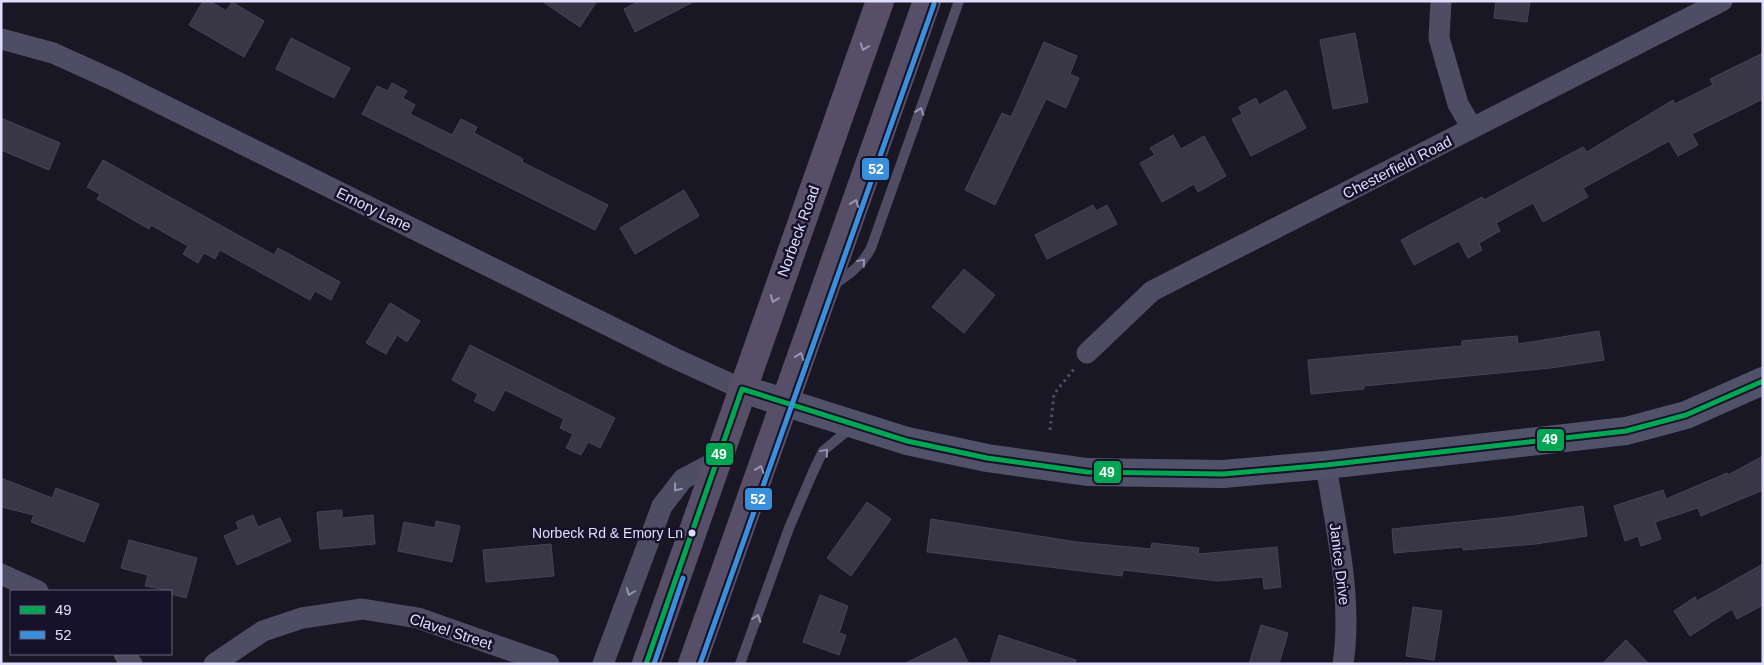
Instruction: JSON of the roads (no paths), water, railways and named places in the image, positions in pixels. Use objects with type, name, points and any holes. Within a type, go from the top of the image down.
[{"type":"main road","name":"Norbeck Road","points":[[646,664],[880,1]]},
{"type":"main road","points":[[692,664],[927,1]]},
{"type":"main road","points":[[742,388],[907,442],[987,458],[1087,472],[1223,474],[1326,465],[1626,431],[1686,415],[1763,381]]},
{"type":"street","points":[[1441,1],[1440,38],[1458,104],[1472,128]]},
{"type":"street","name":"Chesterfield Road","points":[[1087,353],[1152,292],[1722,1]]},
{"type":"street","name":"Emory Lane","points":[[1,40],[52,53],[115,81],[674,358],[742,388]]},
{"type":"street","points":[[603,664],[662,506],[683,480],[717,461]]},
{"type":"street","name":"Janice Drive","points":[[1326,465],[1345,596],[1346,642],[1343,664]]},
{"type":"street","points":[[1,574],[36,590]]},
{"type":"street","name":"Clavel Street","points":[[214,664],[263,631],[302,618],[362,609],[418,618],[549,664]]},
{"type":"lane","points":[[824,291],[850,275],[865,259],[871,248],[959,1]]},
{"type":"lane","points":[[740,664],[788,528],[823,451],[855,425]]},
{"type":"place","name":"Norbeck Rd & Emory Ln","points":[[692,533]]}]
